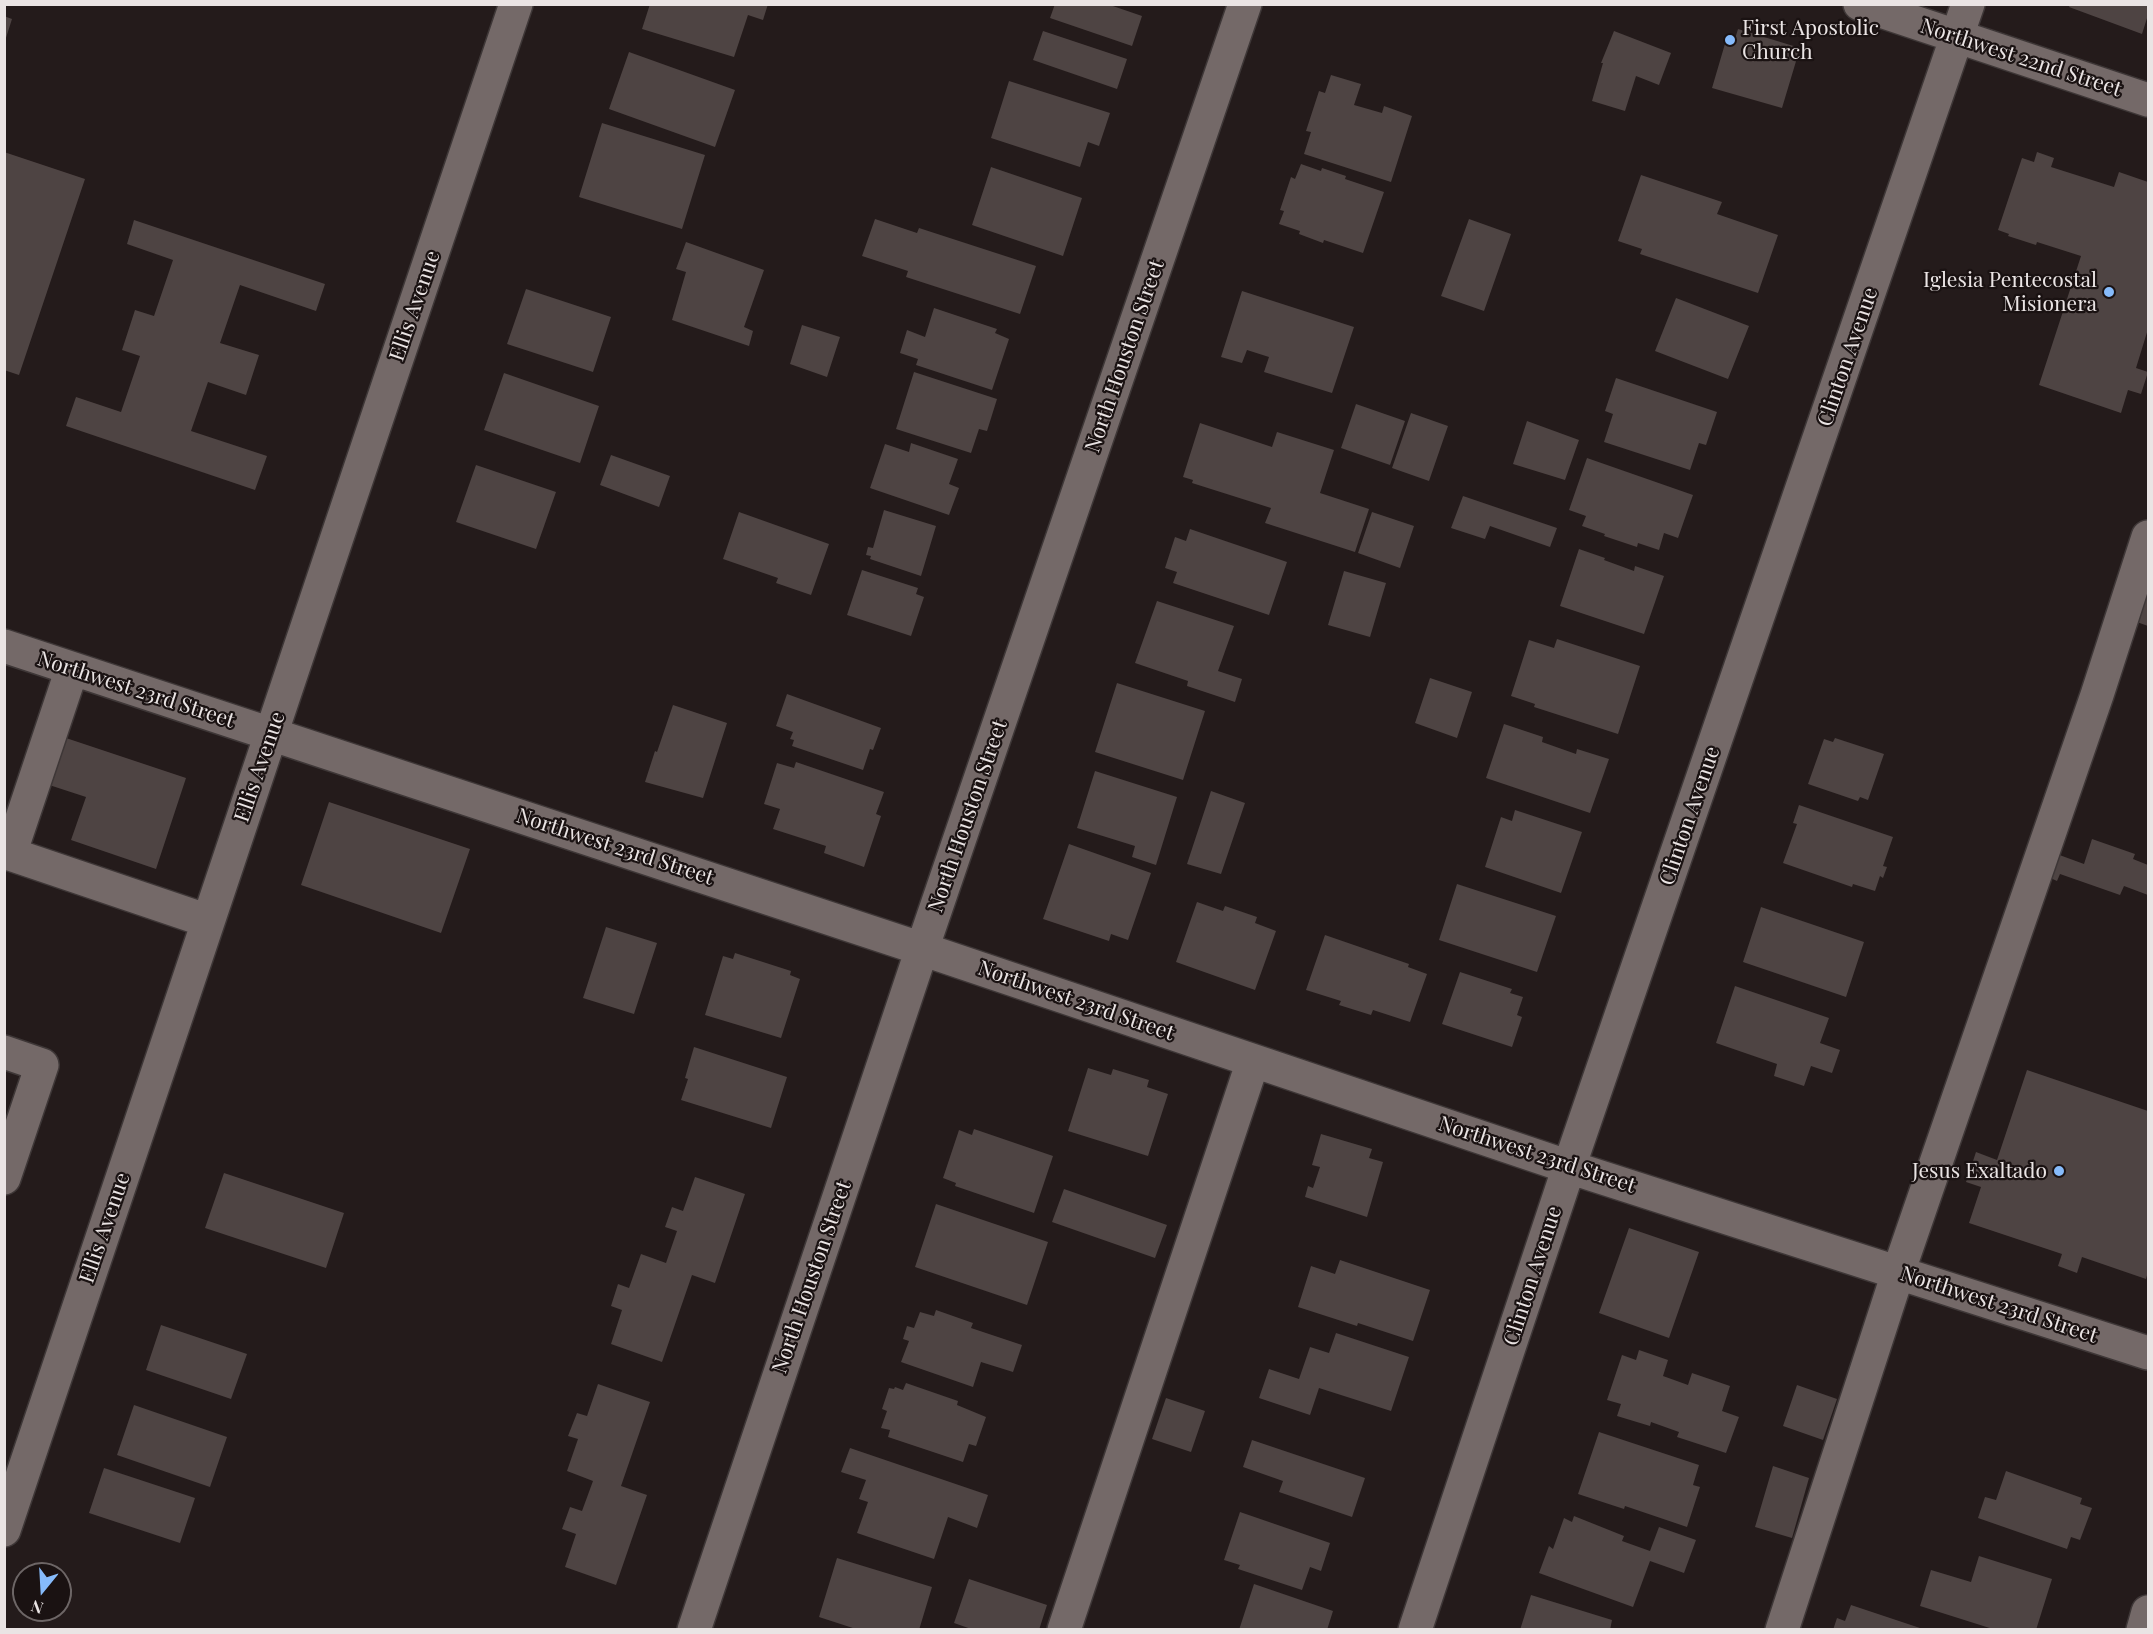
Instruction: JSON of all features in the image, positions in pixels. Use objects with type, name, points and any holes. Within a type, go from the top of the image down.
[{"type":"street","name":"Ellis Avenue","points":[[4,1530],[516,4]]},
{"type":"street","name":"North Houston Street","points":[[694,1629],[922,949],[1245,4]]},
{"type":"street","name":"Northwest 22nd Street","points":[[1860,4],[2148,100]]},
{"type":"street","name":"Clinton Avenue","points":[[1415,1629],[1569,1167],[1968,4]]},
{"type":"street","points":[[1782,1629],[1898,1273],[2097,695],[2148,537]]},
{"type":"street","name":"Northwest 23rd Street","points":[[4,646],[922,949],[1569,1167],[2148,1353]]},
{"type":"street","points":[[72,669],[10,854],[208,921]]},
{"type":"street","points":[[4,1052],[42,1065],[4,1178]]},
{"type":"street","points":[[1064,1629],[1253,1061]]},
{"type":"street","points":[[2143,1629],[2148,1612]]},
{"type":"building","points":[[650,4],[768,4],[763,20],[748,15],[734,57],[642,29]]},
{"type":"building","points":[[1055,4],[1107,4],[1142,16],[1132,46],[1050,18]]},
{"type":"building","points":[[2070,5],[2148,5],[2148,15],[2142,34],[2069,7]]},
{"type":"building","points":[[4,16],[12,19],[5,41],[4,41]]},
{"type":"building","points":[[1738,29],[1800,48],[1782,108],[1712,88],[1727,37],[1735,39]]},
{"type":"building","points":[[1043,31],[1127,59],[1117,89],[1033,60]]},
{"type":"building","points":[[1614,31],[1671,53],[1659,85],[1636,76],[1625,111],[1592,101],[1603,63],[1601,63]]},
{"type":"building","points":[[629,52],[735,90],[715,147],[609,109]]},
{"type":"building","points":[[1331,75],[1361,84],[1354,105],[1382,113],[1384,106],[1412,116],[1391,182],[1304,154],[1311,132],[1306,131],[1319,91],[1325,93]]},
{"type":"building","points":[[1009,81],[1110,113],[1099,146],[1088,142],[1080,167],[991,138]]},
{"type":"building","points":[[602,123],[705,155],[682,229],[579,197]]},
{"type":"building","points":[[4,152],[85,179],[19,375],[4,370]]},
{"type":"building","name":"Iglesia Pentecostal Misionera","points":[[2037,152],[2054,158],[2051,167],[2114,187],[2119,172],[2148,182],[2148,329],[2136,368],[2148,372],[2141,394],[2128,390],[2121,413],[2039,385],[2081,256],[2037,242],[2036,245],[2008,236],[2009,234],[1998,230],[2022,158],[2034,162]]},
{"type":"building","points":[[1301,164],[1346,176],[1345,179],[1384,192],[1363,253],[1324,240],[1323,243],[1299,234],[1300,231],[1279,224],[1284,211],[1280,210],[1291,177],[1295,179]]},
{"type":"building","points":[[991,167],[1082,198],[1063,256],[972,225]]},
{"type":"building","points":[[1641,175],[1722,202],[1717,214],[1778,235],[1758,293],[1640,254],[1642,249],[1618,241]]},
{"type":"building","points":[[875,219],[917,233],[919,228],[1036,266],[1020,314],[906,277],[908,271],[862,256]]},
{"type":"building","points":[[1469,219],[1511,234],[1484,311],[1441,296]]},
{"type":"building","points":[[134,220],[325,284],[316,311],[240,285],[220,343],[259,355],[246,395],[208,382],[191,431],[267,456],[255,490],[66,426],[76,397],[121,412],[140,356],[122,350],[135,310],[154,316],[173,260],[127,244]]},
{"type":"building","points":[[686,242],[764,270],[744,327],[753,331],[749,346],[672,320],[686,272],[676,269]]},
{"type":"building","points":[[526,289],[611,317],[593,372],[507,344]]},
{"type":"building","points":[[1242,291],[1354,327],[1332,393],[1264,372],[1269,357],[1247,350],[1242,363],[1221,357]]},
{"type":"building","points":[[1676,298],[1749,326],[1728,379],[1655,351]]},
{"type":"building","points":[[934,308],[997,329],[995,333],[1009,339],[992,390],[916,365],[918,359],[900,353],[907,330],[925,337]]},
{"type":"building","points":[[802,325],[840,337],[827,377],[790,364]]},
{"type":"building","points":[[914,372],[997,399],[987,431],[979,429],[971,453],[896,429]]},
{"type":"building","points":[[504,373],[599,406],[580,463],[484,430]]},
{"type":"building","points":[[1616,378],[1717,412],[1706,445],[1699,443],[1690,470],[1604,442],[1613,414],[1605,411]]},
{"type":"building","points":[[1356,404],[1405,421],[1390,465],[1341,448]]},
{"type":"building","points":[[1411,413],[1448,426],[1429,481],[1392,468]]},
{"type":"building","points":[[1527,421],[1579,440],[1565,480],[1513,464]]},
{"type":"building","points":[[1200,423],[1272,447],[1277,432],[1334,450],[1320,493],[1369,509],[1355,552],[1265,523],[1271,508],[1192,483],[1193,480],[1183,477]]},
{"type":"building","points":[[911,443],[958,459],[949,484],[959,488],[949,515],[870,488],[885,444],[909,452]]},
{"type":"building","points":[[611,455],[670,476],[659,507],[600,485]]},
{"type":"building","points":[[1587,458],[1693,495],[1678,538],[1664,533],[1659,550],[1638,543],[1637,547],[1582,526],[1586,516],[1569,510]]},
{"type":"building","points":[[476,465],[556,492],[536,549],[456,522]]},
{"type":"building","points":[[1463,496],[1557,528],[1550,547],[1490,526],[1485,539],[1451,528]]},
{"type":"building","points":[[884,510],[936,526],[921,576],[870,559],[871,556],[866,555],[868,547],[873,548]]},
{"type":"building","points":[[739,512],[829,544],[811,595],[776,583],[778,578],[723,559]]},
{"type":"building","points":[[1372,512],[1414,526],[1400,568],[1358,553]]},
{"type":"building","points":[[1190,529],[1287,562],[1269,615],[1173,583],[1177,572],[1165,568],[1175,537],[1186,541]]},
{"type":"building","points":[[1579,549],[1634,571],[1635,566],[1664,576],[1644,634],[1560,606]]},
{"type":"building","points":[[862,570],[918,588],[916,594],[924,597],[911,636],[847,615]]},
{"type":"building","points":[[1344,571],[1386,583],[1370,637],[1328,625]]},
{"type":"building","points":[[2148,579],[2148,626],[2134,621]]},
{"type":"building","points":[[1157,601],[1234,626],[1218,671],[1242,679],[1235,702],[1187,686],[1188,681],[1135,663]]},
{"type":"building","points":[[1557,639],[1640,666],[1618,734],[1534,707],[1535,704],[1511,696],[1529,640],[1554,648]]},
{"type":"building","points":[[1430,678],[1472,692],[1457,738],[1415,723]]},
{"type":"building","points":[[1117,683],[1205,711],[1183,780],[1095,752]]},
{"type":"building","points":[[787,694],[881,728],[873,750],[870,749],[863,770],[792,746],[794,740],[790,739],[793,732],[776,726]]},
{"type":"building","points":[[673,705],[727,723],[703,798],[645,782]]},
{"type":"building","points":[[1504,724],[1543,737],[1542,742],[1576,754],[1577,749],[1609,759],[1590,813],[1486,778]]},
{"type":"building","points":[[57,735],[186,778],[156,869],[71,840],[86,797],[40,782]]},
{"type":"building","points":[[1835,738],[1884,754],[1868,800],[1860,797],[1858,801],[1808,784],[1824,739],[1833,742]]},
{"type":"building","points":[[796,762],[884,792],[876,814],[881,816],[864,867],[824,853],[826,846],[773,829],[780,809],[764,804],[777,763],[794,768]]},
{"type":"building","points":[[1095,771],[1177,797],[1156,865],[1132,857],[1135,846],[1077,828]]},
{"type":"building","points":[[1211,791],[1245,803],[1221,874],[1187,864]]},
{"type":"building","points":[[329,802],[470,849],[441,933],[301,885]]},
{"type":"building","points":[[1799,805],[1893,837],[1883,866],[1887,867],[1883,878],[1880,876],[1875,891],[1853,884],[1852,887],[1783,863],[1797,824],[1793,823]]},
{"type":"building","points":[[1515,810],[1582,832],[1561,893],[1485,867],[1501,817],[1512,821]]},
{"type":"building","points":[[2092,839],[2135,854],[2133,859],[2148,865],[2148,895],[2124,886],[2120,895],[2060,874],[2057,881],[2046,876],[2054,853],[2084,864]]},
{"type":"building","points":[[1069,844],[1151,873],[1128,940],[1111,934],[1109,941],[1043,919]]},
{"type":"building","points":[[1457,884],[1556,916],[1537,972],[1439,940]]},
{"type":"building","points":[[1197,902],[1223,911],[1225,906],[1257,917],[1255,923],[1276,931],[1255,990],[1176,962]]},
{"type":"building","points":[[1761,907],[1864,942],[1846,997],[1743,962]]},
{"type":"building","points":[[606,927],[657,943],[634,1014],[583,998]]},
{"type":"building","points":[[1325,935],[1409,964],[1408,967],[1427,974],[1410,1022],[1373,1010],[1371,1015],[1339,1005],[1341,1001],[1306,990]]},
{"type":"building","points":[[735,953],[791,971],[790,975],[800,979],[781,1038],[705,1015],[723,956],[733,959]]},
{"type":"building","points":[[1460,972],[1512,989],[1510,993],[1523,997],[1517,1015],[1522,1017],[1512,1047],[1442,1024]]},
{"type":"building","points":[[1735,986],[1829,1018],[1820,1043],[1840,1050],[1832,1073],[1811,1066],[1804,1086],[1774,1076],[1777,1064],[1716,1043]]},
{"type":"building","points":[[694,1047],[787,1077],[771,1128],[681,1100]]},
{"type":"building","points":[[1088,1068],[1111,1075],[1113,1069],[1149,1080],[1147,1087],[1168,1094],[1148,1156],[1068,1131]]},
{"type":"building","name":"Jesus Exaltado","points":[[2027,1070],[2148,1111],[2148,1272],[2146,1279],[2082,1257],[2077,1273],[2058,1266],[2062,1254],[1969,1223],[1981,1187],[1966,1182],[1976,1152],[1997,1160]]},
{"type":"building","points":[[974,1129],[1053,1156],[1034,1213],[955,1186],[956,1183],[943,1178],[959,1130],[972,1135]]},
{"type":"building","points":[[1321,1134],[1372,1149],[1369,1158],[1383,1162],[1367,1217],[1305,1197],[1308,1186],[1313,1188],[1320,1167],[1312,1165]]},
{"type":"building","points":[[224,1173],[344,1213],[326,1268],[205,1228]]},
{"type":"building","points":[[695,1177],[745,1194],[715,1283],[692,1275],[662,1362],[611,1344],[622,1310],[611,1306],[618,1284],[629,1288],[641,1254],[666,1263],[677,1231],[665,1227],[672,1207],[683,1211]]},
{"type":"building","points":[[1064,1189],[1167,1225],[1155,1258],[1052,1222]]},
{"type":"building","points":[[936,1204],[1048,1242],[1027,1305],[915,1267]]},
{"type":"building","points":[[1629,1228],[1699,1252],[1669,1338],[1599,1313]]},
{"type":"building","points":[[1340,1260],[1430,1290],[1413,1341],[1298,1307],[1311,1266],[1335,1274]]},
{"type":"building","points":[[936,1310],[973,1323],[971,1328],[1022,1345],[1013,1372],[981,1362],[973,1387],[901,1362],[909,1341],[903,1339],[907,1326],[914,1328],[920,1312],[934,1316]]},
{"type":"building","points":[[161,1325],[247,1354],[231,1399],[146,1370]]},
{"type":"building","points":[[1336,1333],[1409,1357],[1391,1411],[1319,1388],[1310,1415],[1259,1398],[1269,1369],[1299,1379],[1310,1347],[1329,1353]]},
{"type":"building","points":[[1639,1350],[1668,1360],[1663,1376],[1688,1385],[1692,1373],[1730,1386],[1722,1411],[1739,1417],[1726,1453],[1677,1437],[1679,1432],[1651,1422],[1650,1426],[1617,1416],[1621,1404],[1607,1400],[1622,1355],[1636,1360]]},
{"type":"building","points":[[906,1383],[958,1401],[957,1405],[986,1417],[976,1446],[969,1444],[963,1462],[888,1437],[890,1430],[881,1428],[887,1411],[882,1409],[889,1388],[894,1389],[895,1387],[903,1390]]},
{"type":"building","points":[[598,1384],[650,1402],[621,1486],[647,1495],[616,1585],[565,1567],[576,1534],[562,1529],[570,1507],[582,1511],[593,1481],[567,1471],[578,1439],[568,1436],[577,1413],[587,1416]]},
{"type":"building","points":[[1797,1385],[1837,1399],[1823,1440],[1783,1426]]},
{"type":"building","points":[[1166,1398],[1205,1411],[1191,1452],[1152,1439]]},
{"type":"building","points":[[134,1405],[227,1437],[210,1487],[117,1455]]},
{"type":"building","points":[[1599,1432],[1699,1465],[1693,1485],[1700,1487],[1687,1527],[1625,1506],[1624,1509],[1578,1494]]},
{"type":"building","points":[[1252,1440],[1365,1478],[1352,1517],[1279,1492],[1283,1481],[1243,1467]]},
{"type":"building","points":[[850,1448],[988,1495],[977,1528],[948,1517],[934,1559],[857,1533],[868,1502],[859,1499],[866,1480],[841,1472]]},
{"type":"building","points":[[1773,1466],[1809,1478],[1792,1538],[1755,1527]]},
{"type":"building","points":[[104,1468],[195,1498],[180,1543],[89,1513]]},
{"type":"building","points":[[2006,1471],[2082,1498],[2080,1504],[2092,1508],[2080,1540],[2071,1537],[2067,1549],[1978,1518],[1985,1497],[1996,1500]]},
{"type":"building","points":[[1240,1512],[1330,1543],[1321,1571],[1310,1567],[1302,1590],[1238,1569],[1240,1565],[1224,1560]]},
{"type":"building","points":[[1574,1516],[1624,1536],[1622,1541],[1650,1551],[1659,1527],[1696,1540],[1684,1573],[1650,1561],[1633,1607],[1539,1573],[1549,1546],[1553,1549],[1564,1518],[1572,1522]]},
{"type":"building","points":[[1979,1556],[2052,1579],[2036,1630],[1996,1630],[1920,1606],[1931,1570],[1971,1582]]},
{"type":"building","points":[[837,1558],[932,1587],[919,1630],[859,1630],[819,1617]]},
{"type":"building","points":[[969,1579],[1047,1605],[1039,1630],[974,1630],[954,1623]]},
{"type":"building","points":[[1254,1584],[1333,1611],[1327,1630],[1239,1630]]},
{"type":"building","points":[[1531,1595],[1612,1620],[1610,1630],[1520,1630]]},
{"type":"building","points":[[1851,1605],[1923,1630],[1833,1630],[1837,1618],[1845,1621]]},
{"type":"place","name":"First Apostolic Church","points":[[1730,40]]},
{"type":"place","name":"Iglesia Pentecostal Misionera","points":[[2109,292]]},
{"type":"place","name":"Jesus Exaltado","points":[[2059,1171]]}]
